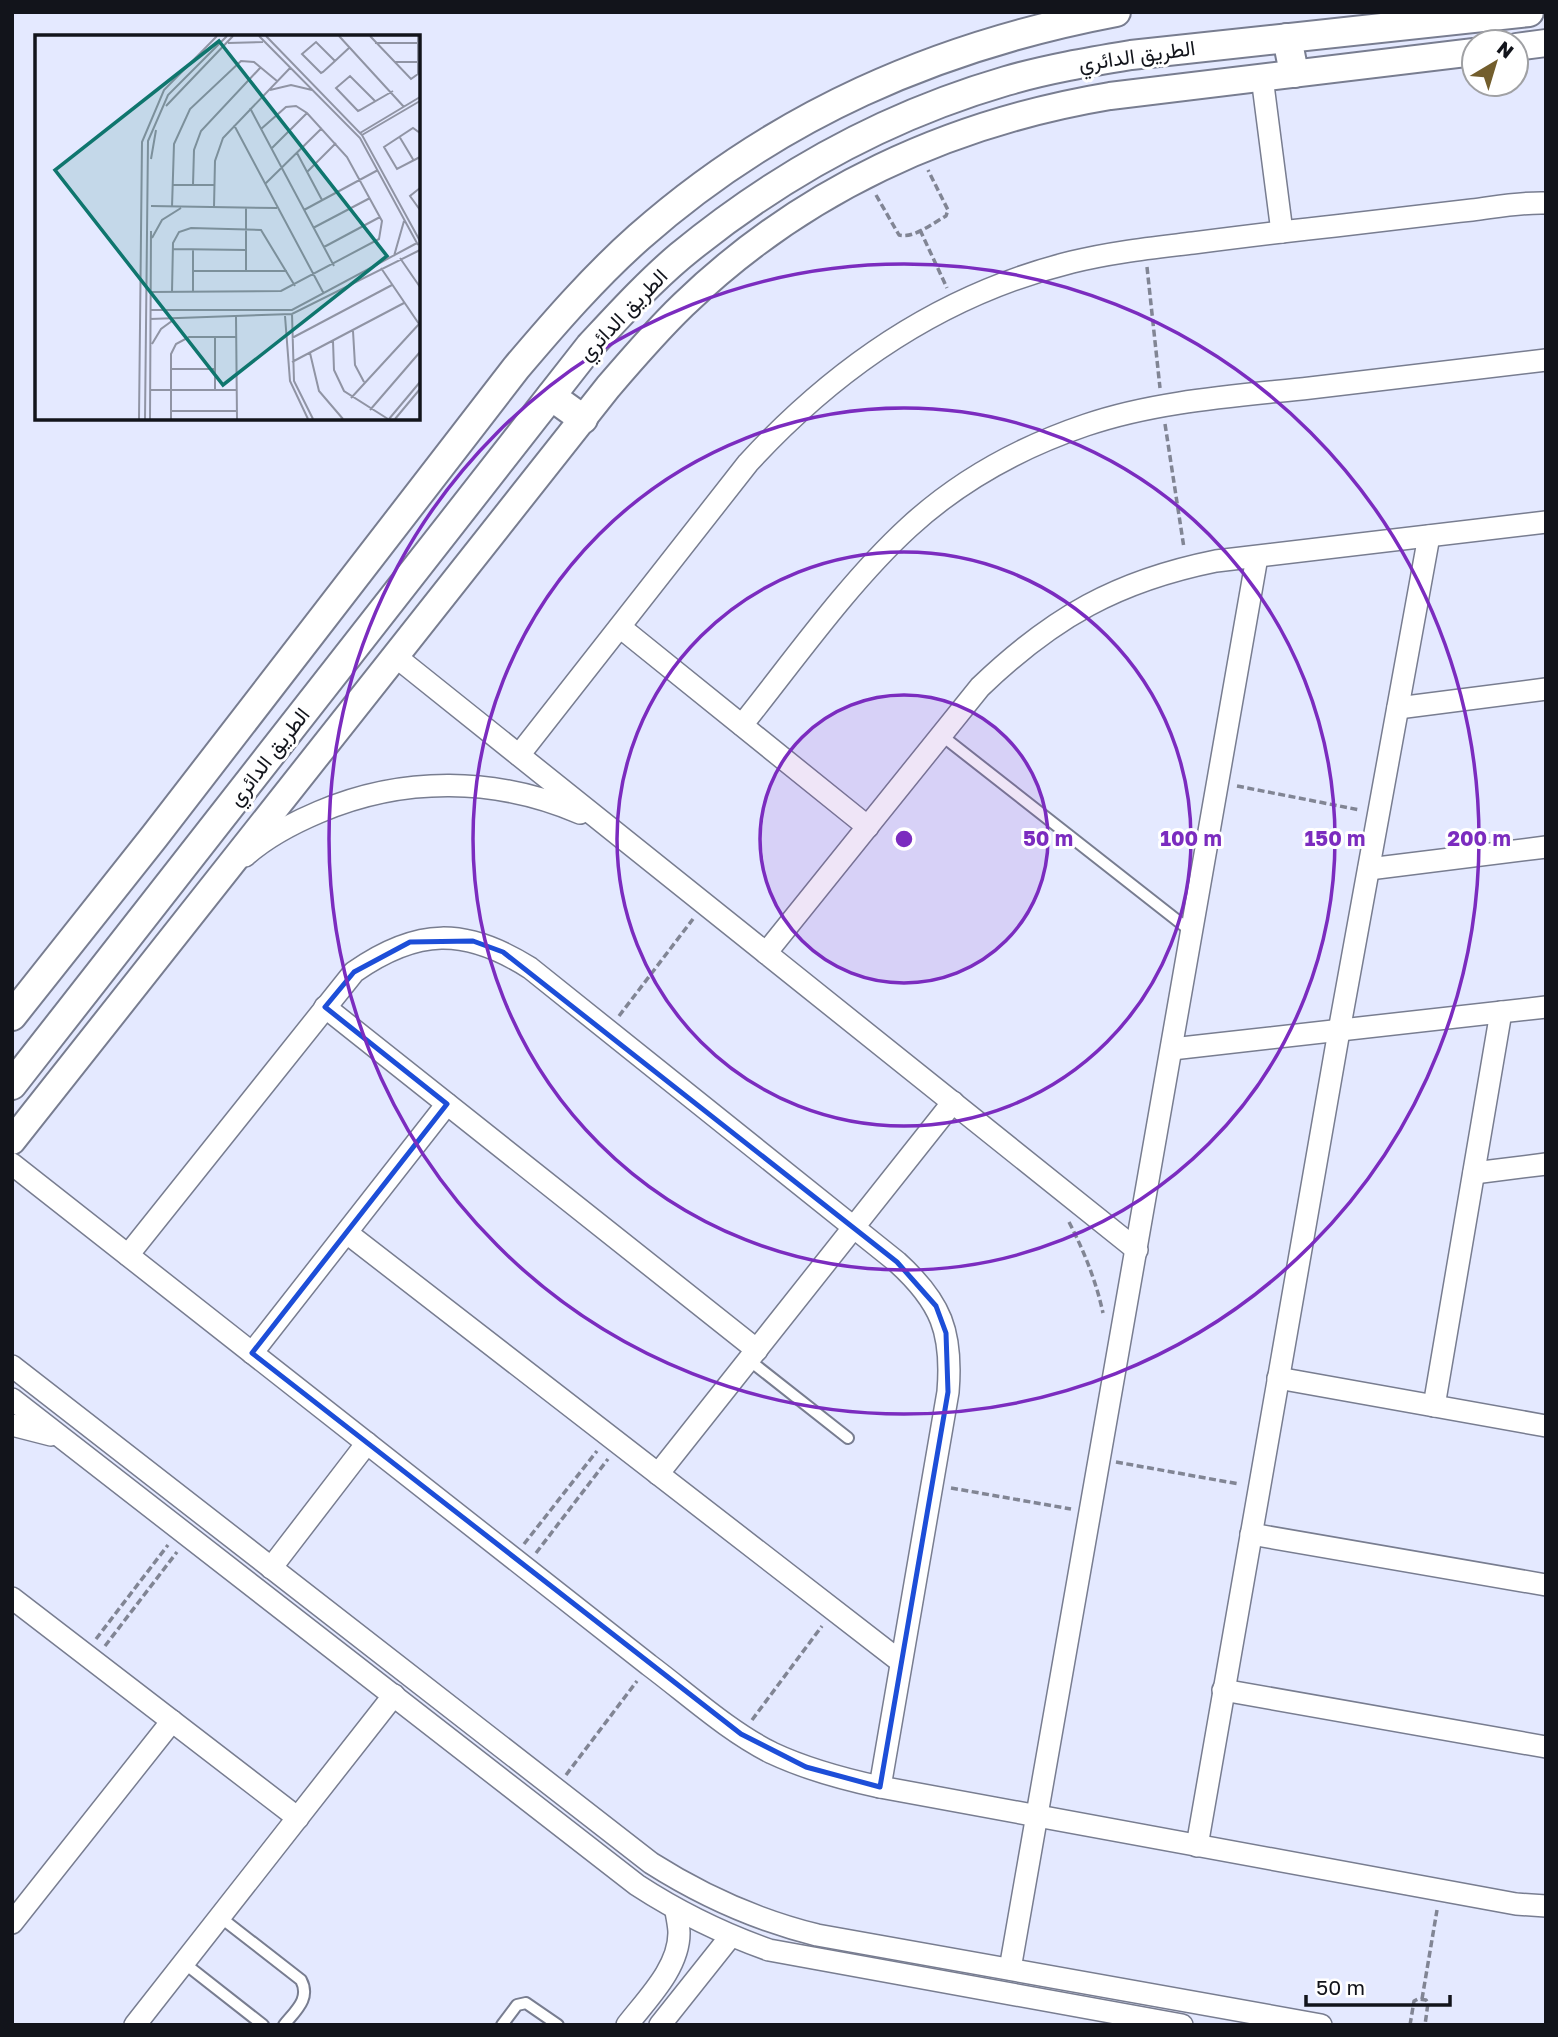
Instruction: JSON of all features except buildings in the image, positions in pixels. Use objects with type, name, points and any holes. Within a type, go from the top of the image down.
[{"type":"main road","name":"الطريق الدائري","points":[[12,1016],[154,837],[516,368],[571,304],[640,237],[735,163],[839,102],[949,55],[1007,36],[1116,12]]},
{"type":"main road","name":"الطريق الدائري","points":[[12,1085],[607,328],[678,258],[728,218],[779,183],[890,123],[960,95],[1008,80],[1069,65],[1131,55],[1529,12]]},
{"type":"main road","points":[[1287,38],[1294,73]]},
{"type":"main road","points":[[551,396],[583,419]]},
{"type":"main road","points":[[154,837],[187,862]]},
{"type":"street","points":[[12,1141],[583,419],[644,345],[725,267],[804,210],[865,175],[918,150],[1008,117],[1059,104],[1111,96],[1460,54]]},
{"type":"street","points":[[1262,77],[1282,232]]},
{"type":"street","points":[[519,755],[748,463],[780,427],[816,394],[894,337],[955,305],[1025,276],[1071,262],[1119,252],[1546,204]]},
{"type":"street","points":[[741,725],[873,563],[910,526],[950,494],[993,466],[1040,442],[1088,424],[1173,404],[1546,360]]},
{"type":"street","points":[[766,953],[980,687],[1013,654],[1050,626],[1090,603],[1132,584],[1176,569],[1216,561],[1546,522]]},
{"type":"street","points":[[1196,1846],[1429,536]]},
{"type":"street","points":[[1010,1969],[1138,1250],[1257,557]]},
{"type":"street","points":[[620,627],[868,827]]},
{"type":"street","points":[[395,656],[1138,1250]]},
{"type":"street","points":[[1398,708],[1546,689]]},
{"type":"street","points":[[212,886],[251,850],[296,822],[345,801],[396,788],[449,784],[502,789],[554,802],[603,822]]},
{"type":"street","points":[[1369,869],[1546,847]]},
{"type":"street","points":[[128,1255],[354,972],[380,954],[410,942],[441,938],[473,941],[503,952],[530,968],[854,1227],[919,1282],[936,1306],[946,1333],[951,1362],[948,1392],[880,1787]]},
{"type":"street","points":[[325,1007],[753,1355]]},
{"type":"street","points":[[1172,1049],[1546,1007]]},
{"type":"street","points":[[1434,1406],[1501,1012]]},
{"type":"street","points":[[658,1474],[953,1102]]},
{"type":"street","points":[[252,1353],[447,1104]]},
{"type":"street","points":[[12,1164],[649,1665],[741,1734],[771,1752],[842,1779],[880,1787],[1516,1904],[1546,1906]]},
{"type":"street","points":[[1474,1173],[1546,1164]]},
{"type":"street","points":[[347,1233],[901,1662]]},
{"type":"street","points":[[12,1366],[651,1863],[703,1894],[747,1914],[817,1936],[1321,2025]]},
{"type":"street","points":[[1278,1378],[1546,1426]]},
{"type":"street","points":[[12,1399],[627,1877],[676,1911],[730,1937],[769,1950],[1182,2025],[1184,2000]]},
{"type":"street","points":[[12,1425],[61,1437]]},
{"type":"street","points":[[271,1568],[367,1443]]},
{"type":"street","points":[[1251,1534],[1546,1585]]},
{"type":"street","points":[[12,1598],[298,1818]]},
{"type":"street","points":[[324,1641],[340,1621]]},
{"type":"street","points":[[1223,1690],[1546,1747]]},
{"type":"street","points":[[141,2023],[184,1963],[394,1695]]},
{"type":"street","points":[[17,1909],[172,1721]]},
{"type":"street","points":[[627,2025],[657,1986],[675,1954],[679,1935],[676,1911]]},
{"type":"street","points":[[660,2025],[730,1937]]},
{"type":"lane","points":[[941,735],[1192,932]]},
{"type":"lane","points":[[753,1355],[848,1438]]},
{"type":"lane","points":[[220,1917],[301,1980],[304,1999],[284,2025]]},
{"type":"lane","points":[[184,1963],[262,2025]]},
{"type":"lane","points":[[502,2025],[517,2005],[526,2003],[558,2025]]},
{"type":"path","points":[[865,175],[899,235],[905,236],[920,230],[946,216],[948,211],[918,150]]},
{"type":"path","points":[[920,230],[955,305]]},
{"type":"path","points":[[1218,783],[1379,813]]},
{"type":"path","points":[[608,1030],[705,904]]},
{"type":"path","points":[[1065,1216],[1082,1246],[1098,1290],[1106,1323]]},
{"type":"path","points":[[519,1563],[615,1440]]},
{"type":"path","points":[[519,1563],[615,1440]]},
{"type":"path","points":[[1100,1459],[1259,1488]]},
{"type":"path","points":[[932,1484],[1091,1513]]},
{"type":"path","points":[[89,1657],[185,1533]]},
{"type":"path","points":[[89,1657],[185,1533]]},
{"type":"path","points":[[741,1734],[834,1610]]},
{"type":"path","points":[[555,1789],[649,1665]]},
{"type":"path","points":[[1422,1999],[1440,1890]]},
{"type":"path","points":[[1410,2025],[1414,2001],[1422,1999],[1428,2003],[1424,2025]]},
{"type":"highlighted area","points":[[473,941],[503,952],[897,1262],[936,1306],[946,1333],[948,1392],[880,1787],[806,1767],[741,1734],[252,1353],[447,1104],[325,1007],[354,972],[410,942]]}]
